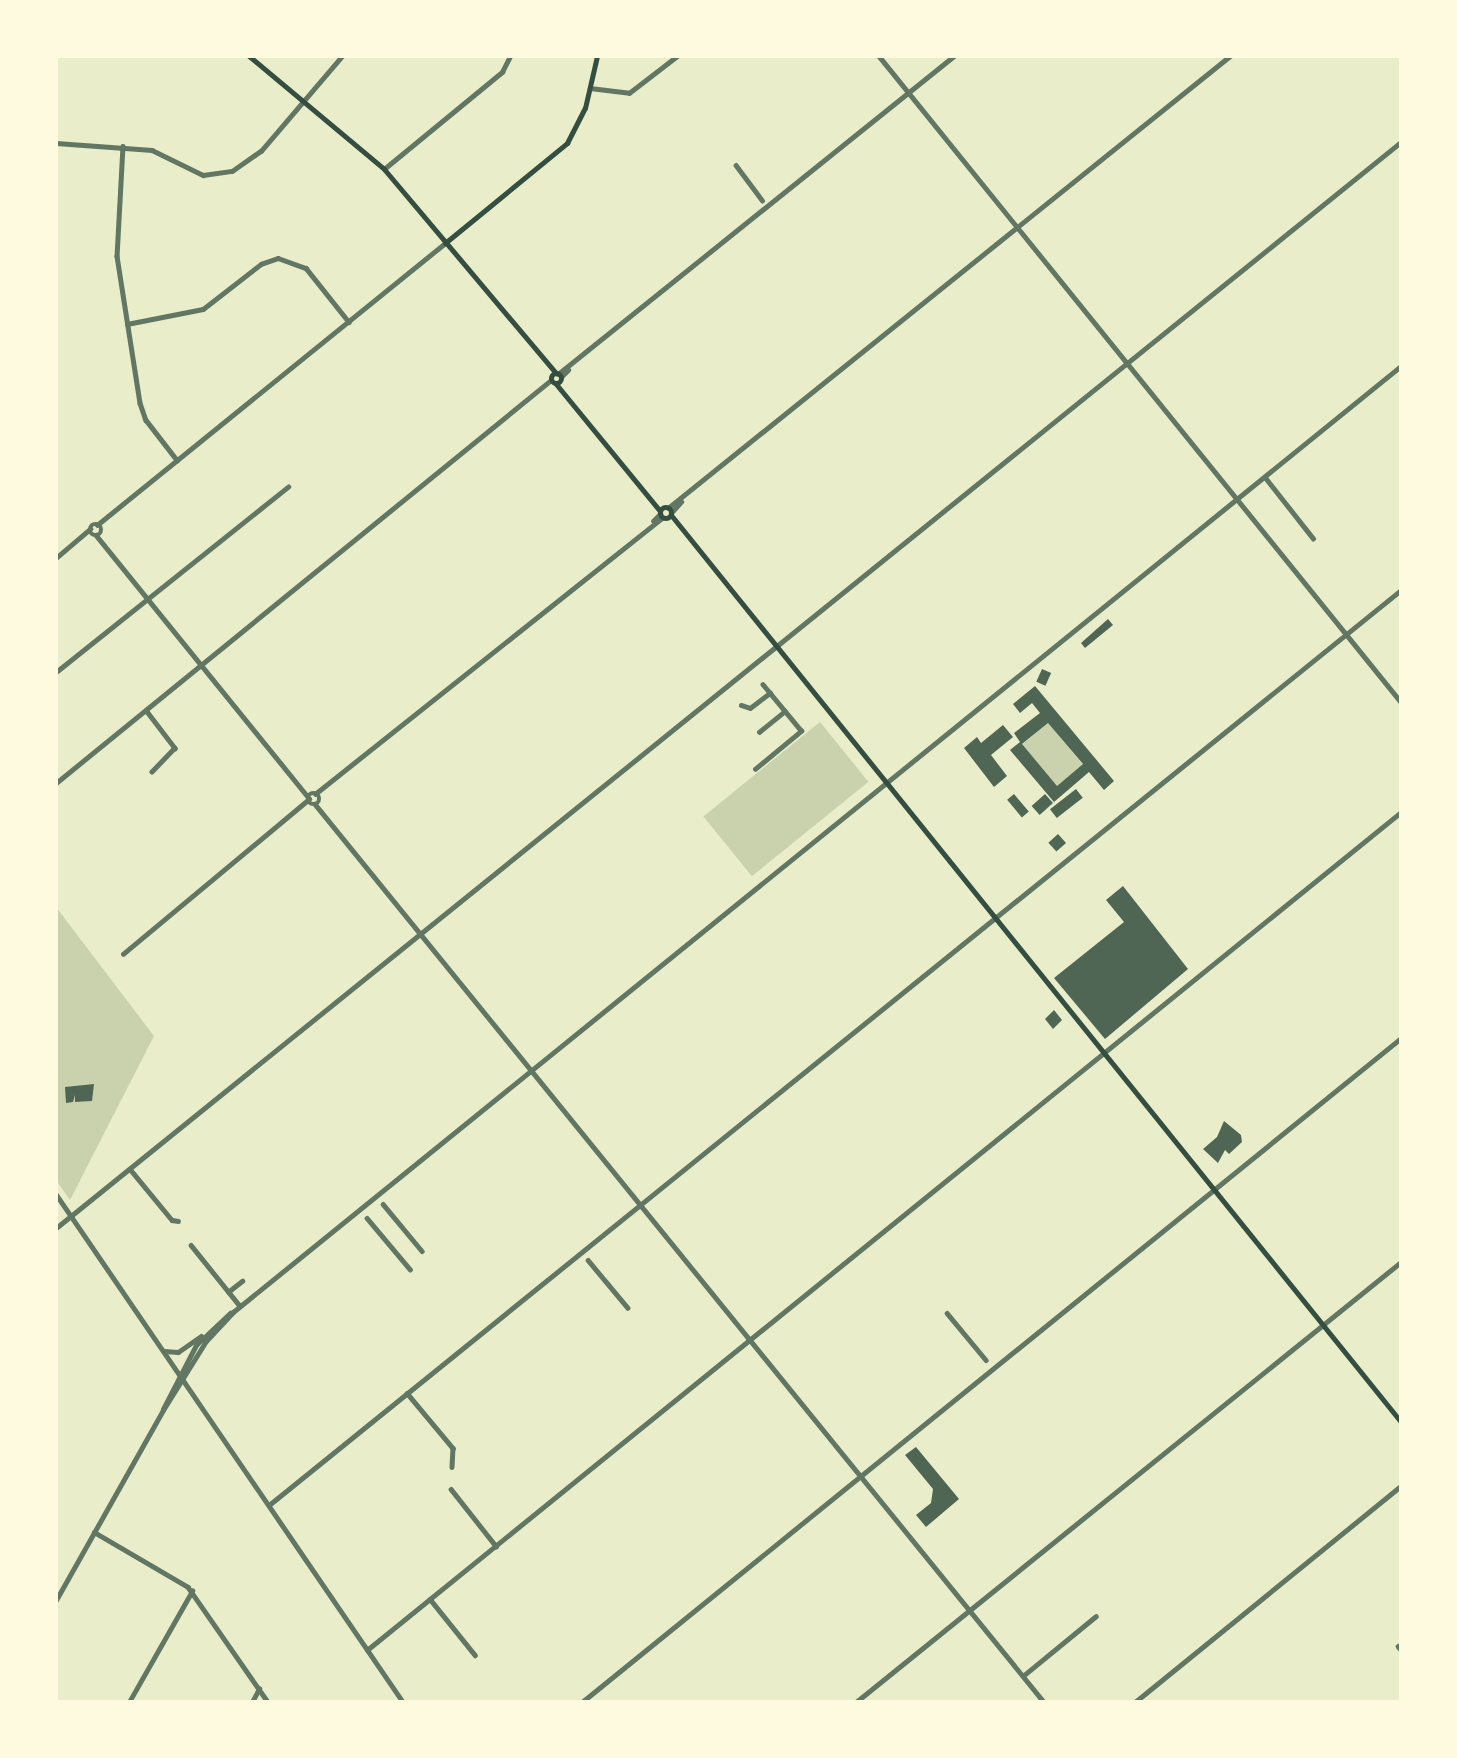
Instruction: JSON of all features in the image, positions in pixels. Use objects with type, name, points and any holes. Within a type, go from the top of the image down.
[{"type":"main road","points":[[249,56],[384,169],[544,362],[1401,1422]]},
{"type":"main road","points":[[444,243],[564,147],[581,119],[597,56]]},
{"type":"street","points":[[56,143],[152,150],[196,173],[219,174],[261,151],[342,56]]},
{"type":"street","points":[[384,169],[502,72],[510,56]]},
{"type":"street","points":[[590,88],[629,93],[677,56]]},
{"type":"street","points":[[878,56],[1401,702]]},
{"type":"street","points":[[56,783],[954,56]]},
{"type":"street","points":[[122,954],[1230,56]]},
{"type":"street","points":[[56,1228],[1401,142]]},
{"type":"street","points":[[124,146],[117,256],[127,324],[144,416],[177,460]]},
{"type":"street","points":[[736,165],[762,200]]},
{"type":"street","points":[[444,243],[97,525],[96,532],[1044,1702]]},
{"type":"street","points":[[127,324],[198,311],[261,264],[278,258],[306,268],[349,322]]},
{"type":"street","points":[[164,1351],[177,1352],[233,1312],[1401,366]]},
{"type":"street","points":[[1265,477],[1313,538]]},
{"type":"street","points":[[56,672],[288,487]]},
{"type":"street","points":[[56,558],[78,541],[96,532],[110,515]]},
{"type":"street","points":[[269,1505],[1401,590]]},
{"type":"street","points":[[755,769],[801,731],[763,685]]},
{"type":"street","points":[[741,705],[750,708],[770,693]]},
{"type":"street","points":[[146,710],[175,748],[152,772]]},
{"type":"street","points":[[759,732],[785,711]]},
{"type":"street","points":[[367,1650],[1401,812]]},
{"type":"street","points":[[582,1702],[1401,1038]]},
{"type":"street","points":[[130,1169],[172,1220],[178,1221]]},
{"type":"street","points":[[56,1194],[403,1702]]},
{"type":"street","points":[[383,1205],[422,1251]]},
{"type":"street","points":[[367,1218],[410,1269]]},
{"type":"street","points":[[191,1245],[240,1306]]},
{"type":"street","points":[[588,1260],[628,1308]]},
{"type":"street","points":[[856,1702],[1401,1262]]},
{"type":"street","points":[[228,1292],[242,1281]]},
{"type":"street","points":[[56,1600],[163,1410],[206,1341],[233,1312]]},
{"type":"street","points":[[947,1314],[986,1360]]},
{"type":"street","points":[[163,1410],[179,1373],[202,1336]]},
{"type":"street","points":[[407,1394],[453,1448],[452,1467]]},
{"type":"street","points":[[1135,1702],[1401,1486]]},
{"type":"street","points":[[451,1489],[496,1546]]},
{"type":"street","points":[[94,1532],[173,1575],[192,1591],[268,1702]]},
{"type":"street","points":[[129,1702],[192,1591]]},
{"type":"street","points":[[430,1599],[475,1655]]},
{"type":"street","points":[[1023,1676],[1096,1616]]},
{"type":"street","points":[[252,1702],[259,1689]]},
{"type":"green space","points":[[820,722],[868,782],[752,876],[703,816]]},
{"type":"green space","points":[[1048,723],[1083,764],[1057,786],[1022,745]]},
{"type":"green space","points":[[56,907],[154,1036],[70,1200],[56,1180]]},
{"type":"building","points":[[1108,619],[1113,625],[1085,648],[1081,643]]},
{"type":"building","points":[[1042,669],[1051,673],[1045,686],[1036,682]]},
{"type":"building","points":[[1035,686],[1114,781],[1104,790],[1089,772],[1054,802],[1010,750],[1020,742],[1014,733],[1040,713],[1032,703],[1020,713],[1013,704]],"holes":[[[1048,723],[1083,764],[1057,786],[1022,744]]]},
{"type":"building","points":[[1003,725],[1013,737],[991,755],[1007,776],[994,787],[964,748],[977,737],[981,743]]},
{"type":"building","points":[[1076,789],[1083,798],[1057,818],[1050,809]]},
{"type":"building","points":[[1014,794],[1029,812],[1022,817],[1007,800]]},
{"type":"building","points":[[1045,794],[1053,803],[1040,815],[1032,806]]},
{"type":"building","points":[[1058,834],[1066,843],[1056,852],[1048,843]]},
{"type":"building","points":[[1123,886],[1188,969],[1105,1039],[1054,978],[1124,922],[1106,900]]},
{"type":"building","points":[[1054,1010],[1062,1020],[1053,1029],[1045,1019]]},
{"type":"building","points":[[94,1084],[92,1101],[75,1102],[75,1095],[73,1102],[66,1103],[65,1087]]},
{"type":"building","points":[[1224,1121],[1241,1135],[1242,1142],[1229,1154],[1225,1150],[1218,1163],[1203,1149],[1217,1137]]},
{"type":"building","points":[[916,1447],[959,1499],[926,1527],[916,1515],[931,1503],[933,1489],[905,1455]]}]
